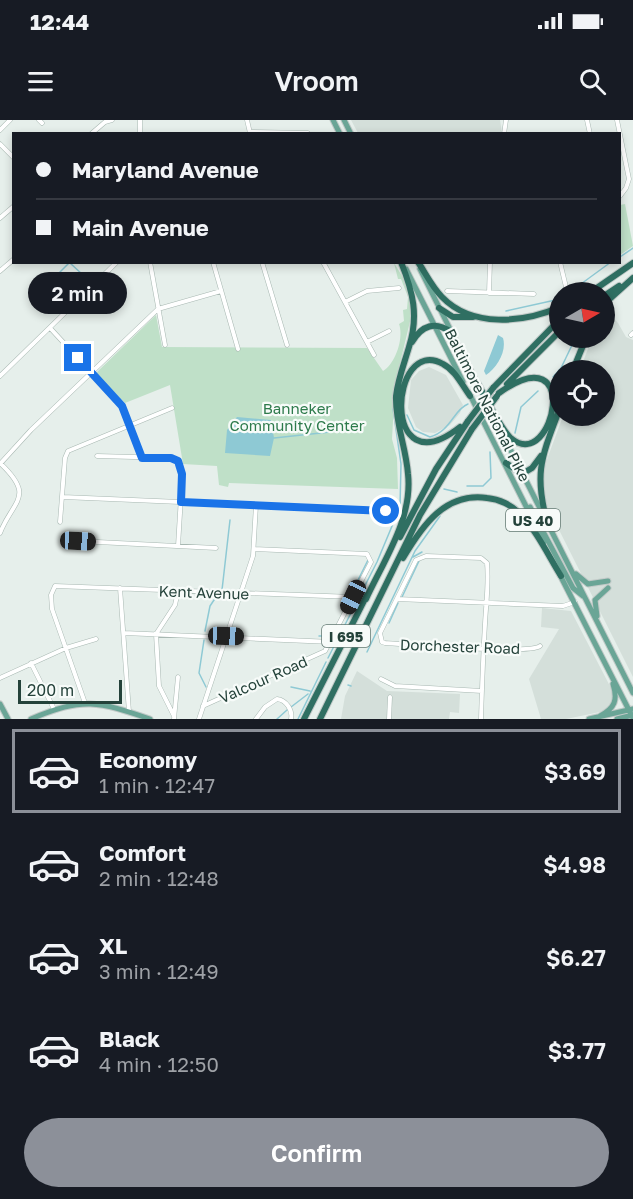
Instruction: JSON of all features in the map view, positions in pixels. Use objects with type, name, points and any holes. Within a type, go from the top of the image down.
[{"type":"highway","points":[[605,282],[633,263]]},
{"type":"highway","points":[[366,598],[400,526],[408,498],[408,474],[397,419],[396,398],[400,372],[409,348],[414,324],[414,303],[403,264]]},
{"type":"highway","points":[[418,264],[442,298],[455,308],[476,317]]},
{"type":"highway","points":[[615,289],[633,277]]},
{"type":"highway","points":[[615,294],[633,277]]},
{"type":"highway","points":[[439,308],[453,317],[511,319],[549,310]]},
{"type":"highway","points":[[409,348],[422,330],[435,325],[451,332]]},
{"type":"highway","name":"I 695","points":[[304,719],[436,469],[493,388],[549,330]]},
{"type":"highway","name":"I 695","points":[[320,719],[432,492],[472,429],[498,394],[549,342]]},
{"type":"highway","points":[[468,421],[440,441],[429,442],[418,439],[406,427],[401,397],[405,380],[411,369],[421,362],[432,360],[448,368],[470,396]]},
{"type":"highway","points":[[478,384],[511,439],[523,444],[539,438],[547,428],[553,410],[552,397],[545,382],[537,377],[527,377],[498,394]]},
{"type":"highway","points":[[548,525],[539,487],[544,451],[553,426]]},
{"type":"highway","points":[[506,464],[522,474],[532,468],[544,451]]},
{"type":"highway","points":[[372,613],[424,525],[447,505],[465,498],[492,498],[518,512],[532,528],[561,576]]},
{"type":"main road","name":"Baltimore National Pike","points":[[403,264],[632,714]]},
{"type":"main road","name":"Baltimore National Pike","points":[[418,264],[633,693]]},
{"type":"main road","points":[[518,491],[539,521],[573,588],[584,596],[584,622]]},
{"type":"main road","points":[[566,561],[580,580],[588,584],[608,584],[595,602],[599,627]]},
{"type":"main road","points":[[600,717],[612,709],[616,699],[608,668]]},
{"type":"main road","points":[[623,673],[633,686]]},
{"type":"main road","points":[[31,719],[45,716],[54,709],[85,703],[150,719]]},
{"type":"main road","points":[[0,704],[8,719]]},
{"type":"main road","points":[[589,719],[632,714]]},
{"type":"main road","points":[[617,719],[632,714]]},
{"type":"street","points":[[0,130],[10,120]]},
{"type":"street","points":[[93,132],[99,126],[112,120]]},
{"type":"street","points":[[621,140],[629,179],[621,195]]},
{"type":"street","points":[[0,144],[12,156]]},
{"type":"street","points":[[0,218],[12,208]]},
{"type":"street","points":[[0,271],[12,261]]},
{"type":"street","points":[[0,376],[51,329],[115,264]]},
{"type":"street","points":[[150,264],[165,345]]},
{"type":"street","points":[[214,264],[238,349]]},
{"type":"street","points":[[263,264],[287,345]]},
{"type":"street","points":[[324,264],[374,355]]},
{"type":"street","points":[[489,292],[490,264]]},
{"type":"street","points":[[560,264],[565,282]]},
{"type":"street","points":[[345,302],[367,291],[399,288]]},
{"type":"street","points":[[0,533],[16,508],[19,494],[15,479],[0,464],[158,309],[221,291]]},
{"type":"street","points":[[447,291],[534,294]]},
{"type":"street","points":[[51,329],[122,406],[142,458]]},
{"type":"street","points":[[367,342],[389,331]]},
{"type":"street","points":[[60,522],[65,458],[68,451],[172,408]]},
{"type":"street","points":[[96,456],[171,458],[178,461],[182,474],[178,546]]},
{"type":"street","points":[[63,497],[386,511]]},
{"type":"street","points":[[199,719],[254,549],[256,505]]},
{"type":"street","points":[[78,541],[216,548]]},
{"type":"street","name":"Valcour Road","points":[[203,706],[321,653],[332,642],[371,562],[371,557],[359,553],[254,549]]},
{"type":"street","points":[[481,719],[486,603],[486,560],[419,557],[397,599],[486,603],[563,606],[575,602]]},
{"type":"street","name":"Kent Avenue","points":[[66,648],[51,603],[55,586],[353,597]]},
{"type":"street","points":[[120,588],[129,712]]},
{"type":"street","points":[[174,717],[159,686],[156,634],[173,610],[178,591]]},
{"type":"street","name":"Dorchester Road","points":[[397,599],[380,633],[380,640],[385,643],[533,649],[540,646]]},
{"type":"street","points":[[124,633],[332,642]]},
{"type":"street","points":[[0,678],[66,648],[96,639]]},
{"type":"street","points":[[66,648],[85,703]]},
{"type":"street","points":[[31,663],[54,709]]},
{"type":"street","points":[[174,717],[178,677]]},
{"type":"street","points":[[381,679],[395,686],[482,691]]},
{"type":"street","points":[[388,719],[390,697]]},
{"type":"street","points":[[256,719],[265,707],[278,699],[284,701],[291,711],[291,719]]},
{"type":"shaded area","points":[[351,120],[500,120],[502,132],[357,132]]},
{"type":"shaded area","points":[[615,320],[626,337],[633,340],[633,677],[543,498],[543,470],[559,426],[615,426],[615,360],[584,360],[588,348],[615,348]]},
{"type":"shaded area","points":[[429,367],[446,375],[463,405],[460,413],[450,425],[435,433],[423,432],[416,427],[408,408],[411,380],[419,371]]},
{"type":"shaded area","points":[[542,608],[571,611],[613,692],[612,705],[605,711],[566,719],[541,719],[529,679],[559,629],[541,627]]},
{"type":"shaded area","points":[[357,671],[387,691],[460,694],[459,713],[450,712],[449,719],[341,719],[345,696]]},
{"type":"green space","points":[[625,204],[633,246],[621,254],[621,205]]},
{"type":"green space","name":"Banneker Community Center","points":[[394,264],[404,279],[413,309],[395,384],[392,439],[397,458],[398,489],[229,483],[228,487],[219,485],[217,466],[183,464],[170,385],[125,403],[96,373],[156,315],[162,347],[367,348],[383,371],[392,362],[398,349],[399,324],[404,321],[403,310],[407,309],[408,297],[401,279],[398,279]]},
{"type":"water","points":[[498,335],[503,338],[504,348],[497,364],[486,375],[484,371]]},
{"type":"water","points":[[237,417],[271,420],[274,438],[270,456],[225,453],[227,430]]},
{"type":"waterway","points":[[621,256],[633,248]]},
{"type":"waterway","points":[[49,283],[68,264]]},
{"type":"waterway","points":[[71,264],[83,275]]},
{"type":"waterway","points":[[584,282],[608,264]]},
{"type":"waterway","points":[[506,311],[549,301]]},
{"type":"waterway","points":[[565,360],[571,348]]},
{"type":"waterway","points":[[515,433],[521,407],[538,391]]},
{"type":"waterway","points":[[407,415],[414,430],[430,437],[443,430],[459,410],[468,404]]},
{"type":"waterway","points":[[328,658],[377,562],[400,507],[401,464],[393,409]]},
{"type":"waterway","points":[[274,438],[330,432]]},
{"type":"waterway","points":[[467,486],[483,486],[491,478],[490,452]]},
{"type":"waterway","points":[[444,489],[457,492]]},
{"type":"waterway","points":[[367,652],[415,551],[440,516]]},
{"type":"waterway","points":[[222,590],[230,520]]},
{"type":"waterway","points":[[413,557],[422,552]]},
{"type":"waterway","points":[[350,596],[368,560]]},
{"type":"waterway","points":[[402,597],[419,561]]},
{"type":"waterway","points":[[205,631],[210,606],[218,594]]},
{"type":"waterway","points":[[345,608],[348,601]]},
{"type":"waterway","points":[[389,623],[398,603]]},
{"type":"waterway","points":[[319,636],[331,636]]},
{"type":"waterway","points":[[204,640],[199,673],[206,687]]},
{"type":"waterway","points":[[298,719],[326,662]]},
{"type":"waterway","points":[[291,687],[310,691]]},
{"type":"waterway","points":[[291,707],[308,694]]},
{"type":"waterway","points":[[277,719],[287,710]]},
{"type":"route","points":[[78,358],[122,406],[142,458],[171,458],[178,461],[182,474],[181,502],[386,511]]}]
